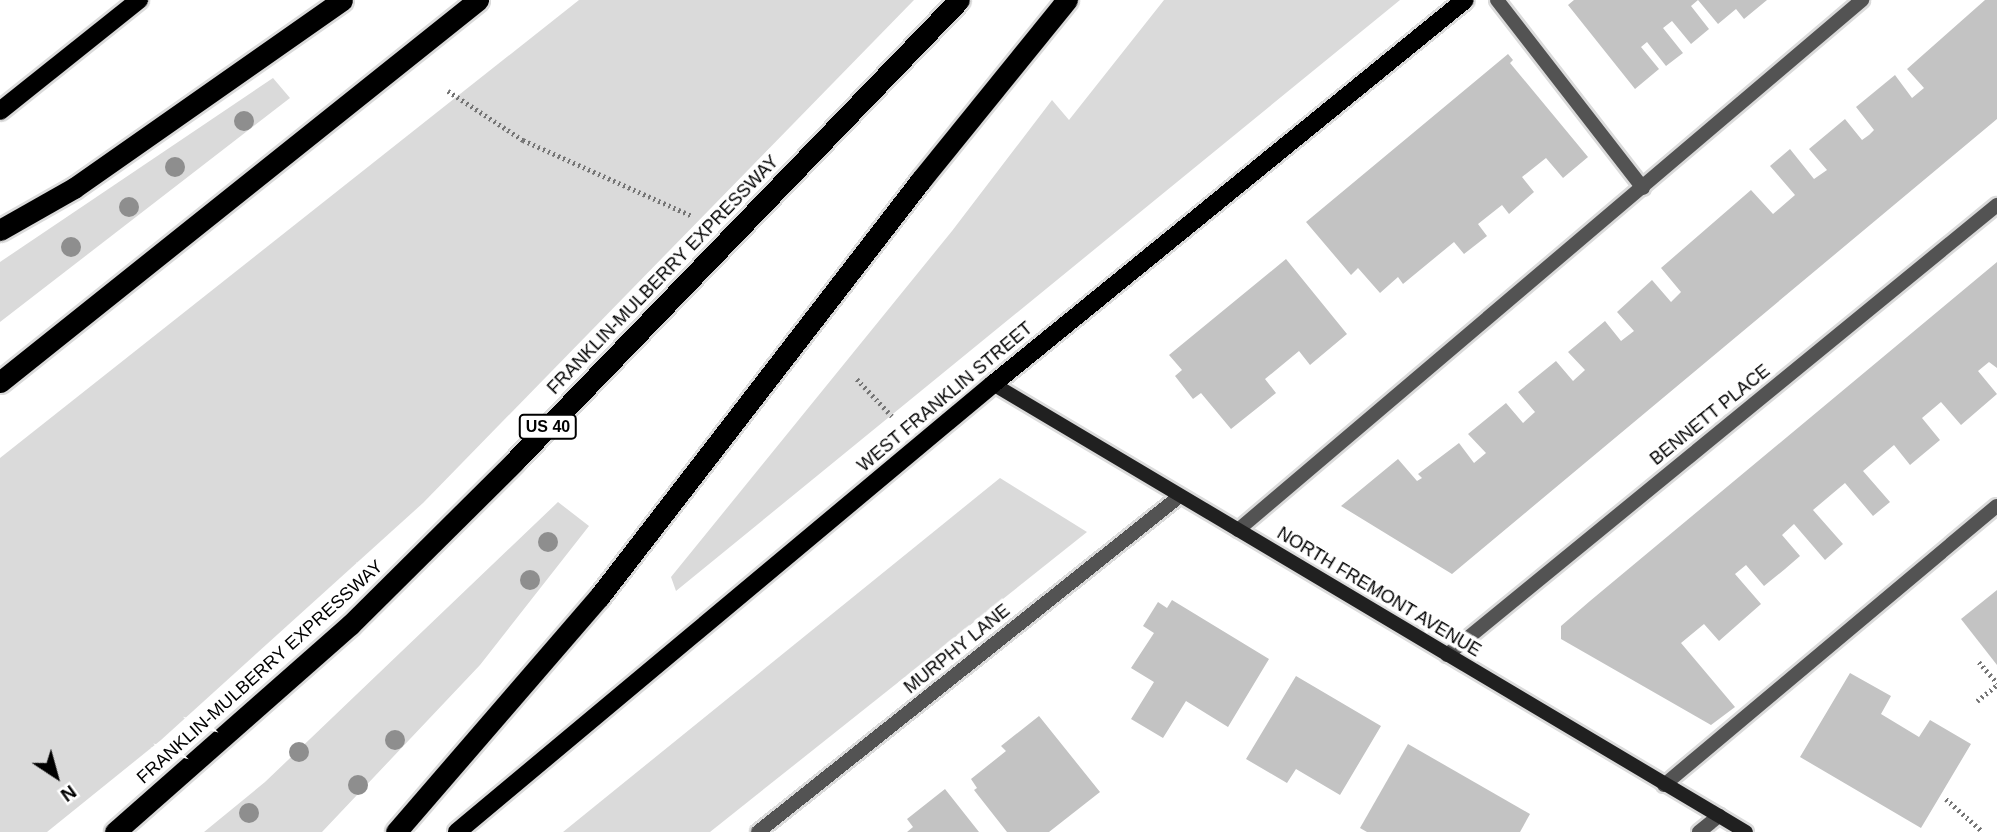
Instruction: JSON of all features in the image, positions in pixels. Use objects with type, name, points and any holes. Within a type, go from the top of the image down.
[{"type":"highway","points":[[0,230],[74,188],[342,0]]},
{"type":"highway","points":[[0,382],[478,0]]},
{"type":"highway","name":"FRANKLIN-MULBERRY EXPRESSWAY","points":[[115,832],[350,625],[514,462],[959,0]]},
{"type":"highway","points":[[397,832],[599,597],[921,180],[1066,0]]},
{"type":"main road","points":[[0,111],[139,0]]},
{"type":"main road","name":"WEST FRANKLIN STREET","points":[[457,832],[993,384],[1465,0]]},
{"type":"main road","name":"NORTH FREMONT AVENUE","points":[[993,384],[1746,832]]},
{"type":"street","points":[[1497,0],[1643,188]]},
{"type":"street","points":[[1238,530],[1862,0]]},
{"type":"street","name":"BENNETT PLACE","points":[[1447,655],[1997,205]]},
{"type":"street","name":"MURPHY LANE","points":[[758,832],[1180,496]]},
{"type":"street","points":[[1664,785],[1997,506]]},
{"type":"street","points":[[1699,832],[1719,816]]},
{"type":"path","points":[[449,91],[523,140],[692,216]]},
{"type":"path","points":[[857,379],[892,416]]},
{"type":"path","points":[[1977,701],[1997,684],[1979,662]]},
{"type":"path","points":[[1946,799],[1982,831]]},
{"type":"shaded area","points":[[579,0],[914,0],[423,503],[161,740],[47,832],[0,832],[0,458]]},
{"type":"shaded area","points":[[1164,0],[1400,0],[676,591],[671,577],[952,231],[1052,100],[1069,120]]},
{"type":"shaded area","points":[[273,78],[290,98],[0,322],[0,262]]},
{"type":"shaded area","points":[[1000,478],[1087,532],[710,832],[563,832]]},
{"type":"shaded area","points":[[558,502],[589,526],[480,665],[322,832],[204,832],[265,782]]},
{"type":"building","points":[[1574,0],[1698,0],[1691,6],[1709,29],[1691,44],[1672,21],[1663,28],[1683,53],[1666,66],[1647,42],[1641,47],[1659,69],[1635,89],[1568,5]]},
{"type":"building","points":[[1698,0],[1767,0],[1744,19],[1736,9],[1718,24]]},
{"type":"building","points":[[1985,0],[1997,0],[1997,119],[1452,574],[1341,506],[1398,459],[1417,481],[1422,478],[1418,474],[1459,443],[1474,463],[1486,453],[1468,434],[1506,403],[1523,423],[1535,412],[1518,392],[1556,361],[1573,381],[1585,370],[1568,352],[1605,321],[1621,341],[1634,331],[1617,312],[1652,280],[1671,302],[1681,292],[1661,268],[1751,190],[1773,214],[1795,195],[1770,166],[1790,149],[1814,179],[1827,170],[1809,149],[1845,119],[1862,140],[1869,135],[1874,130],[1856,107],[1895,75],[1912,98],[1924,88],[1907,69]]},
{"type":"building","points":[[1508,54],[1513,60],[1510,63],[1588,157],[1563,178],[1546,158],[1522,177],[1534,192],[1509,214],[1502,205],[1478,224],[1487,236],[1464,254],[1454,242],[1403,284],[1398,277],[1380,293],[1358,268],[1351,275],[1306,222]]},
{"type":"building","points":[[1286,259],[1347,334],[1310,365],[1299,351],[1265,379],[1276,393],[1231,429],[1201,393],[1193,399],[1175,376],[1182,370],[1169,355]]},
{"type":"building","points":[[1997,262],[1997,368],[1989,362],[1978,371],[1997,394],[1961,425],[1941,402],[1922,418],[1940,440],[1910,465],[1894,445],[1863,471],[1890,502],[1873,516],[1845,483],[1813,510],[1843,544],[1825,560],[1794,524],[1782,535],[1800,556],[1785,569],[1764,586],[1746,565],[1735,574],[1761,604],[1719,641],[1704,624],[1681,643],[1735,707],[1711,725],[1561,639],[1561,626]]},
{"type":"building","points":[[1997,590],[1997,665],[1961,619]]},
{"type":"building","points":[[1172,600],[1269,659],[1228,727],[1186,701],[1163,738],[1131,719],[1154,682],[1131,668],[1154,633],[1143,626],[1158,602],[1167,608]]},
{"type":"building","points":[[1850,673],[1891,696],[1881,714],[1919,737],[1930,720],[1971,744],[1921,828],[1800,757]]},
{"type":"building","points":[[1296,676],[1381,726],[1340,795],[1296,769],[1287,783],[1246,759]]},
{"type":"building","points":[[1039,716],[1100,792],[1049,832],[1007,832],[974,790],[977,788],[971,779],[1006,751],[1001,746]]},
{"type":"building","points":[[1408,744],[1530,814],[1520,832],[1367,832],[1360,828]]},
{"type":"building","points":[[945,789],[979,832],[907,832],[913,827],[907,819]]}]
